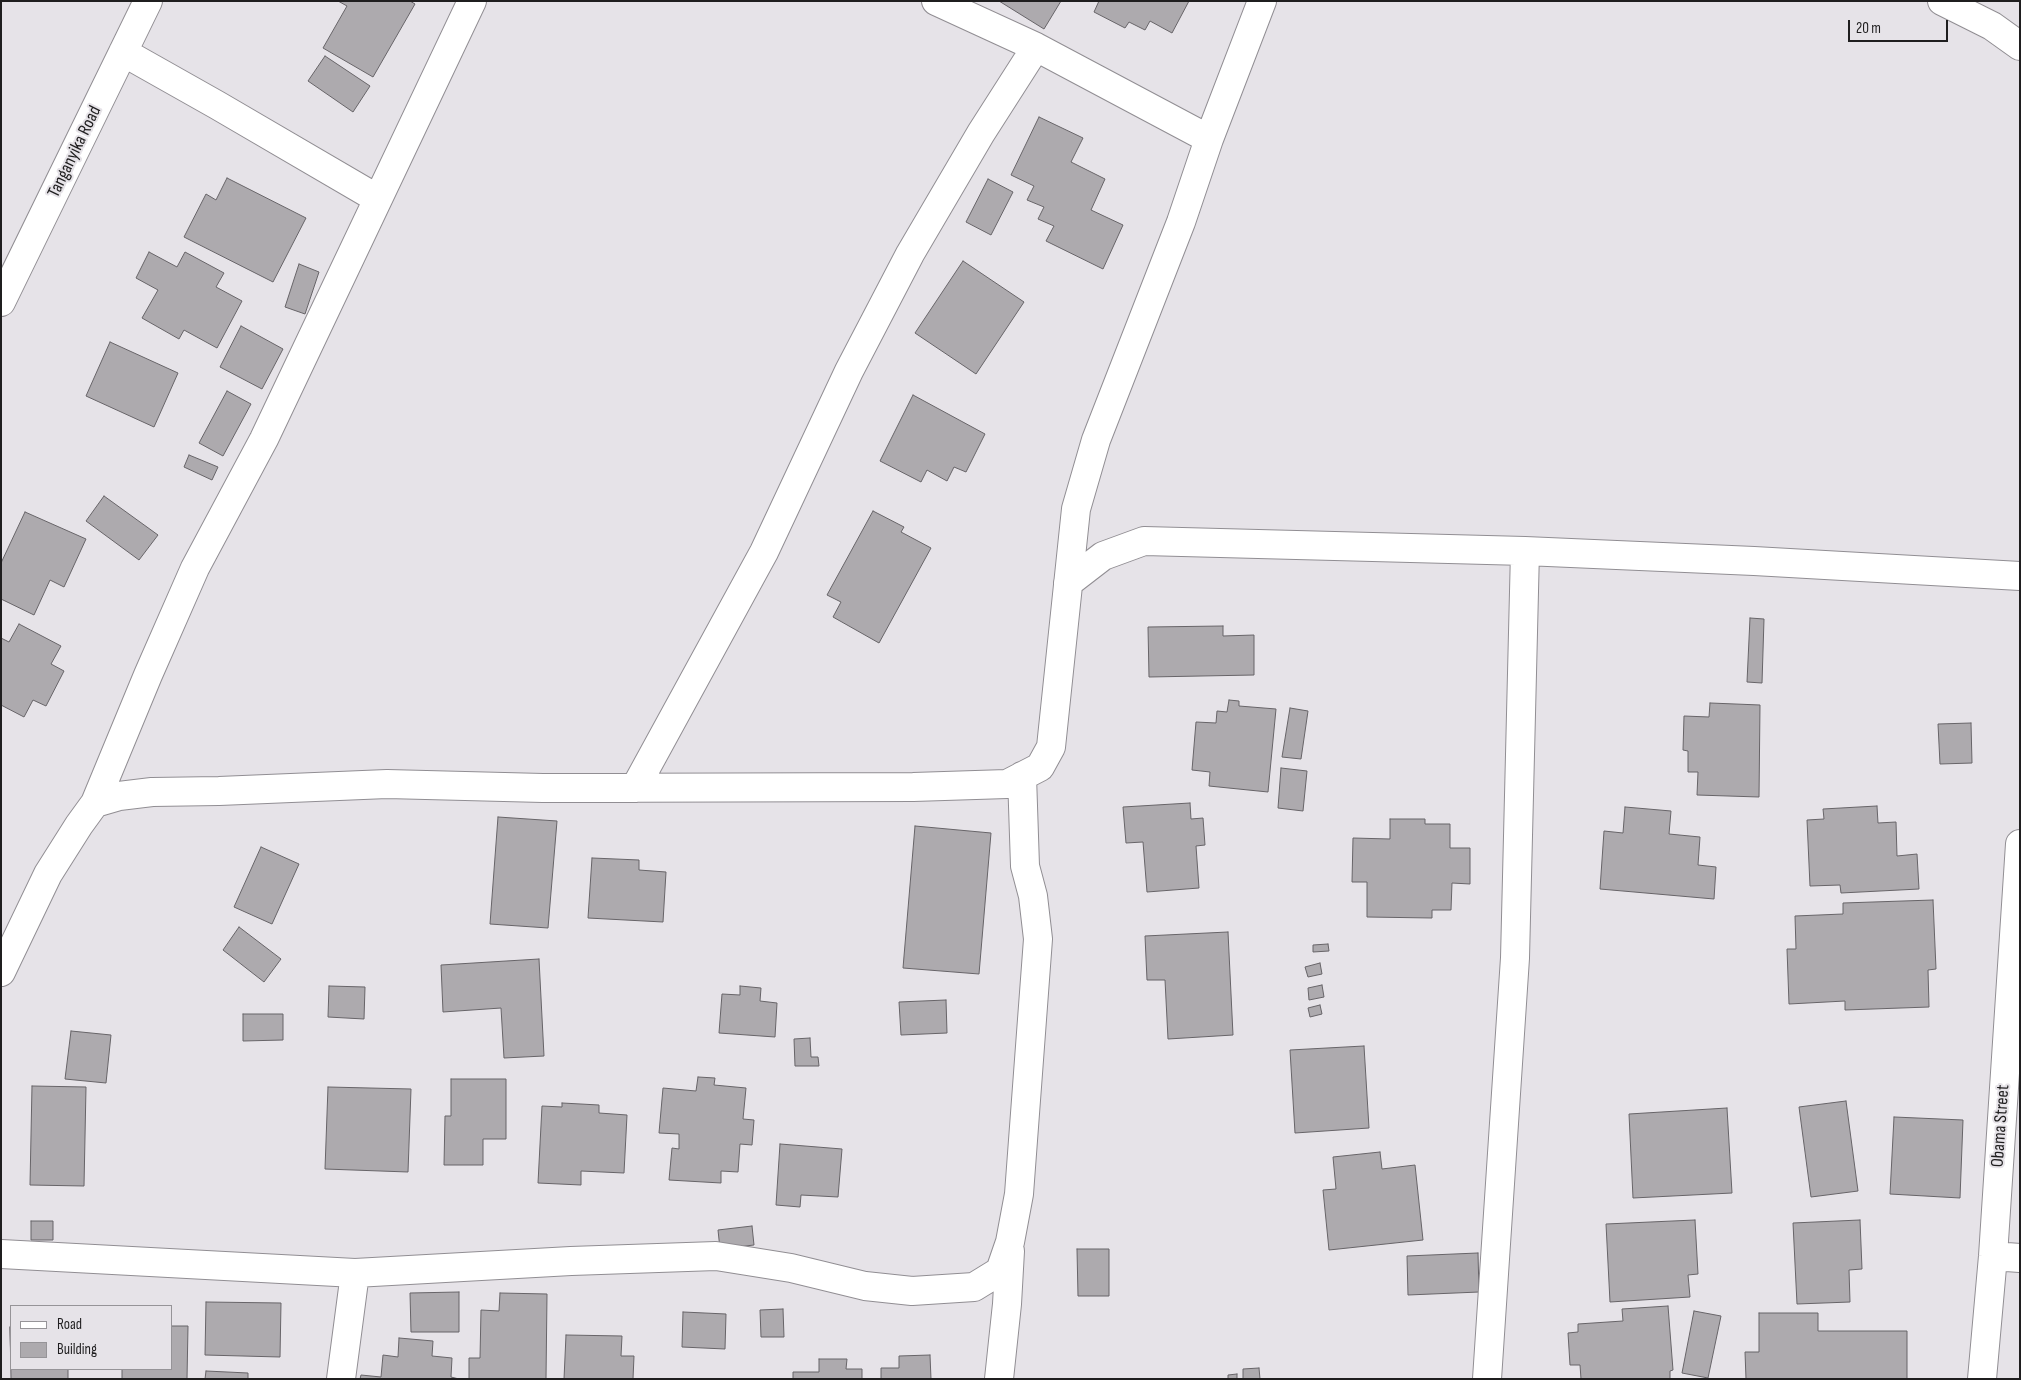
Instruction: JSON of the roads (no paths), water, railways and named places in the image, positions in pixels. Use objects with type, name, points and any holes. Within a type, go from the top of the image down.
[{"type":"street","name":"Tanganyika Road","points":[[1,302],[148,1]]},
{"type":"street","points":[[1,972],[48,874],[95,804],[148,675],[195,568],[264,439],[472,1]]},
{"type":"street","points":[[936,1],[1036,47],[1209,138]]},
{"type":"street","points":[[95,804],[119,796],[152,792],[219,792],[386,784],[635,788],[912,787],[1007,784],[1040,766],[1051,747],[1076,509],[1096,440],[1181,222],[1209,138],[1262,1]]},
{"type":"street","points":[[1942,1],[1992,26],[2020,46]]},
{"type":"street","points":[[635,788],[764,552],[849,371],[910,254],[981,133],[1036,47]]},
{"type":"street","points":[[123,52],[378,200]]},
{"type":"street","points":[[1068,583],[1103,556],[1144,541],[1525,551],[1754,561],[2020,576]]},
{"type":"street","points":[[1487,1379],[1514,958],[1525,551]]},
{"type":"street","points":[[998,1379],[1007,1304],[1010,1242],[1019,1194],[1038,939],[1033,896],[1025,866],[1022,776]]},
{"type":"street","name":"Obama Street","points":[[1982,1379],[1993,1256],[2020,844]]},
{"type":"street","points":[[1,1254],[355,1273],[571,1261],[716,1256],[791,1268],[865,1286],[912,1291],[974,1287],[1000,1271],[1010,1242]]},
{"type":"street","points":[[1993,1256],[2020,1258]]},
{"type":"street","points":[[341,1379],[355,1273]]}]
